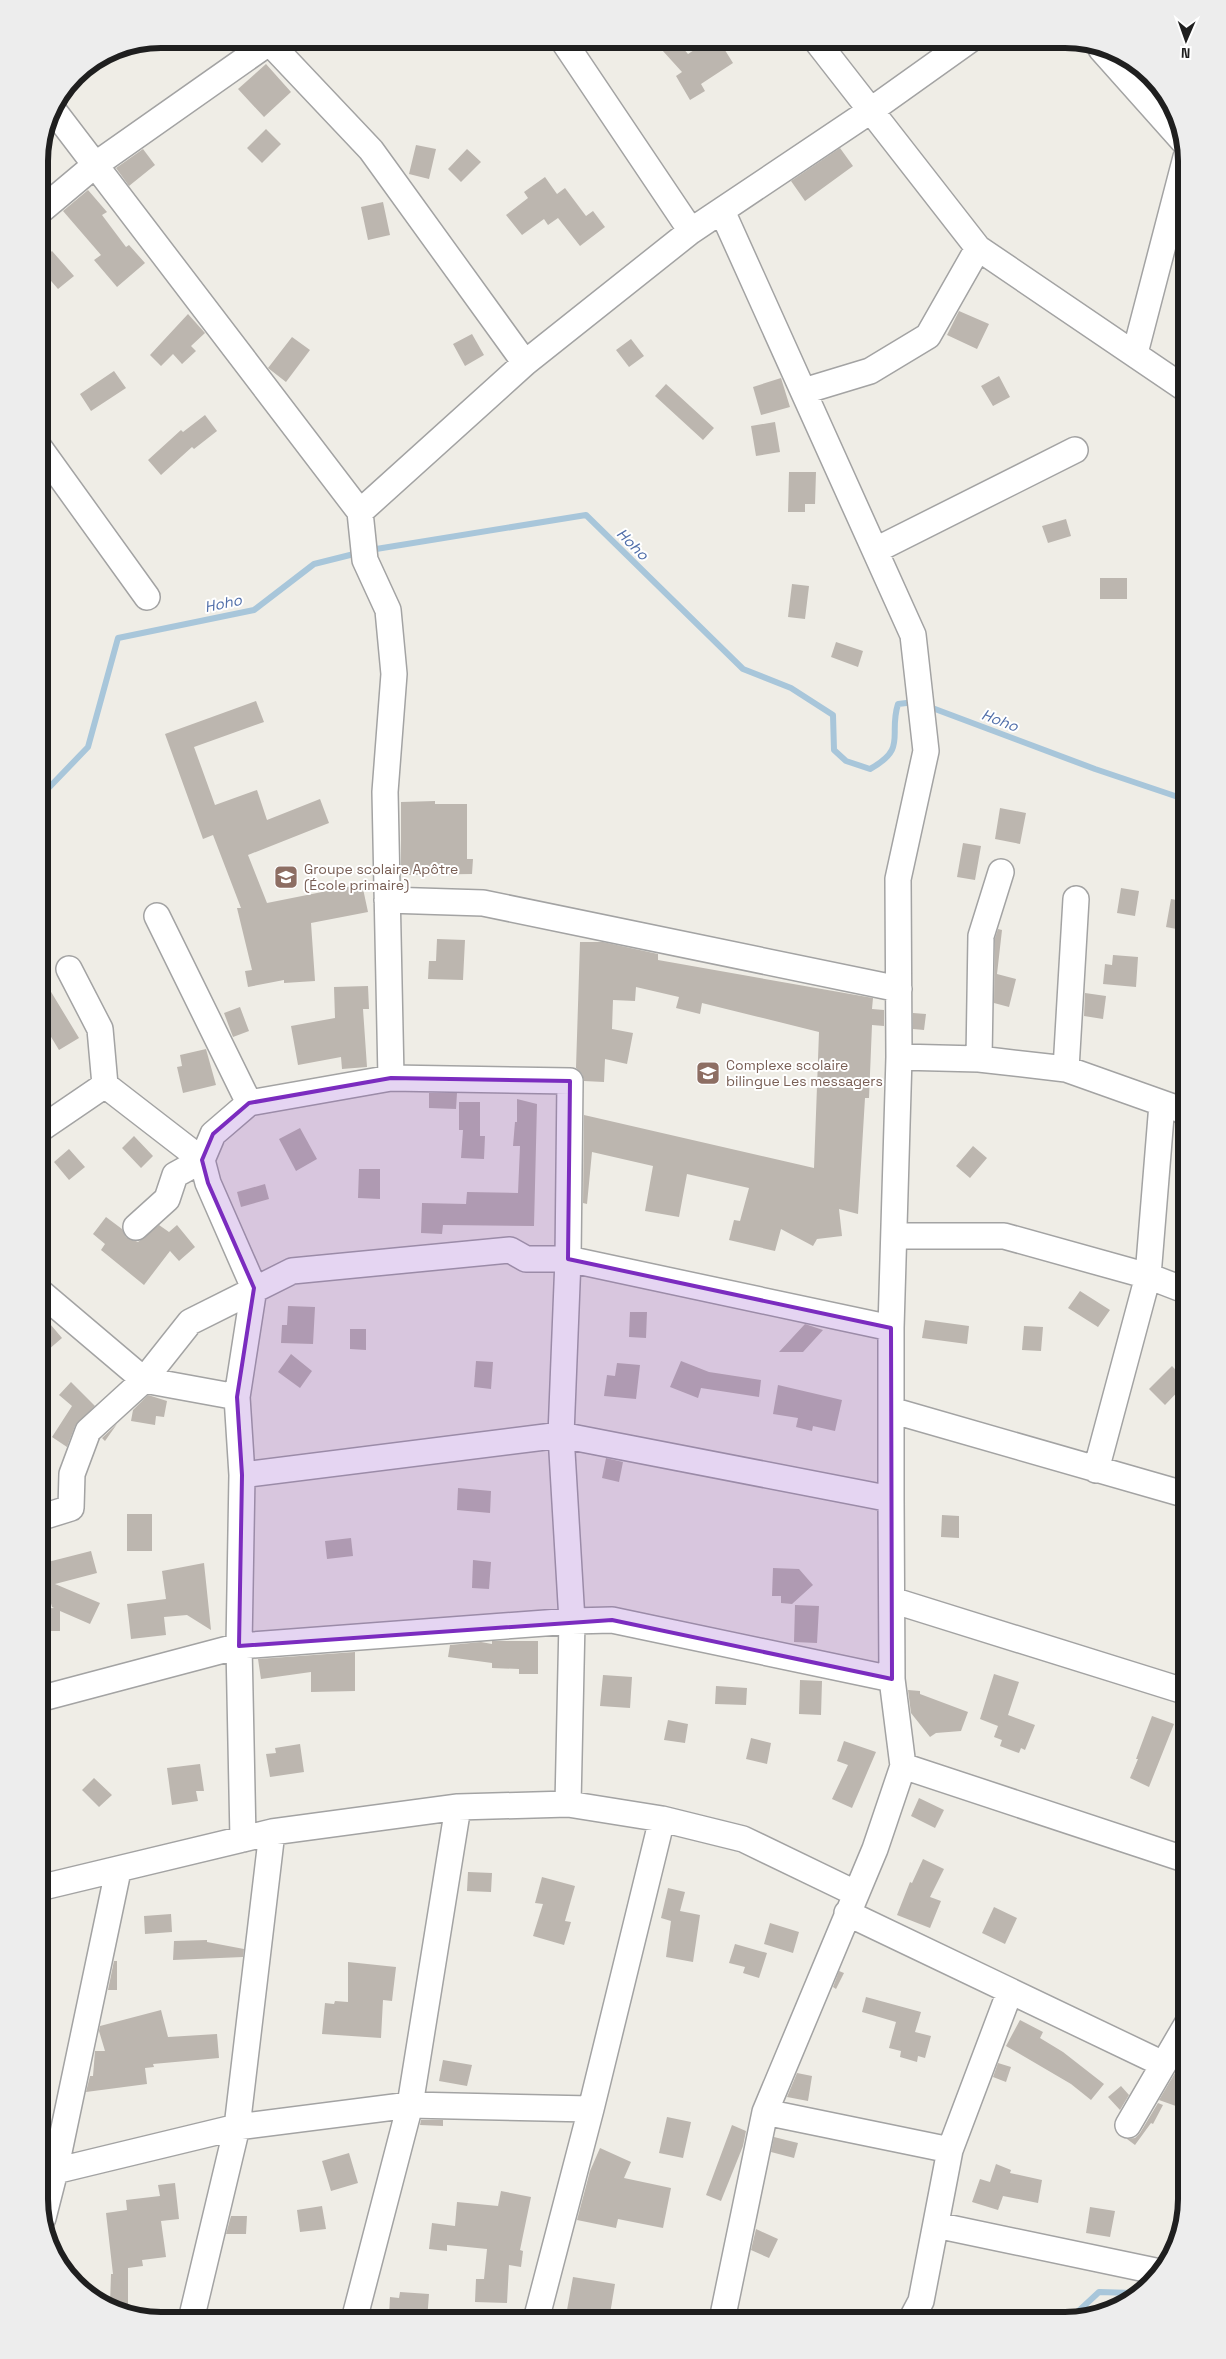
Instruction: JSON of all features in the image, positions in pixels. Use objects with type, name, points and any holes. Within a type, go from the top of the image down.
[{"type":"street","points":[[48,204],[95,165],[258,48]]},
{"type":"street","points":[[276,48],[370,150],[524,363]]},
{"type":"street","points":[[568,48],[691,231]]},
{"type":"street","points":[[822,48],[978,248],[1178,384]]},
{"type":"street","points":[[360,512],[524,363],[691,231],[870,111],[958,48]]},
{"type":"street","points":[[1110,57],[1175,132]]},
{"type":"street","points":[[57,115],[360,512],[363,553],[388,610],[394,674],[385,792],[391,1078]]},
{"type":"street","points":[[1134,353],[1178,187]]},
{"type":"street","points":[[722,212],[913,635],[926,751],[898,879],[899,1056],[891,1328],[892,1678],[903,1766],[875,1849],[765,2112],[724,2312]]},
{"type":"street","points":[[804,391],[870,371],[928,336],[978,248]]},
{"type":"street","points":[[876,550],[1075,450]]},
{"type":"street","points":[[48,460],[146,597]]},
{"type":"street","points":[[979,1059],[981,936],[1001,872]]},
{"type":"street","points":[[1066,1069],[1076,899]]},
{"type":"street","points":[[388,900],[483,902],[899,989]]},
{"type":"street","points":[[157,916],[249,1103]]},
{"type":"street","points":[[69,969],[100,1029],[105,1085],[202,1160]]},
{"type":"street","points":[[899,1056],[979,1059],[1066,1069],[1178,1109]]},
{"type":"street","points":[[243,1839],[239,1646],[242,1475],[237,1397],[254,1288],[208,1183],[202,1160],[213,1134],[249,1103],[391,1078],[570,1081],[568,1259],[561,1435],[572,1621],[568,1804]]},
{"type":"street","points":[[48,1124],[105,1085]]},
{"type":"street","points":[[1096,1470],[1148,1276],[1162,1104]]},
{"type":"street","points":[[136,1227],[167,1199],[175,1175],[202,1160]]},
{"type":"street","points":[[895,1236],[1004,1236],[1148,1276],[1178,1288]]},
{"type":"street","points":[[48,1515],[71,1508],[72,1474],[88,1431],[144,1380],[190,1322],[292,1270],[510,1250],[526,1259],[568,1259],[891,1328]]},
{"type":"street","points":[[48,1299],[144,1380],[237,1397]]},
{"type":"street","points":[[891,1410],[1178,1493]]},
{"type":"street","points":[[242,1475],[561,1435],[891,1499]]},
{"type":"street","points":[[892,1600],[1178,1689]]},
{"type":"street","points":[[48,1697],[239,1646],[572,1621],[612,1620],[892,1678]]},
{"type":"street","points":[[903,1766],[1178,1857]]},
{"type":"street","points":[[48,1886],[118,1871],[272,1832],[458,1807],[568,1804],[662,1819],[743,1839],[851,1903],[1010,1991],[1164,2064]]},
{"type":"street","points":[[356,2311],[410,2105],[458,1807]]},
{"type":"street","points":[[538,2311],[591,2108],[662,1819]]},
{"type":"street","points":[[193,2311],[237,2127],[272,1832]]},
{"type":"street","points":[[48,2198],[118,1871]]},
{"type":"street","points":[[916,2312],[921,2301],[950,2150],[1010,1991]]},
{"type":"street","points":[[1128,2125],[1178,2040]]},
{"type":"street","points":[[55,2171],[237,2127],[410,2105],[591,2108]]},
{"type":"street","points":[[765,2112],[950,2150]]},
{"type":"street","points":[[936,2225],[1152,2270]]},
{"type":"highlighted area","points":[[391,1078],[570,1081],[568,1259],[891,1328],[892,1679],[612,1620],[239,1646],[242,1475],[237,1397],[254,1288],[208,1183],[202,1160],[213,1134],[249,1103]]},
{"type":"building","points":[[660,48],[683,48],[688,54],[697,48],[724,48],[733,63],[701,84],[705,91],[690,100],[676,76],[682,72]]},
{"type":"building","points":[[266,64],[291,92],[264,117],[238,89]]},
{"type":"building","points":[[266,129],[281,144],[262,163],[247,148]]},
{"type":"building","points":[[416,145],[436,149],[429,179],[409,174]]},
{"type":"building","points":[[840,148],[853,166],[805,201],[791,181]]},
{"type":"building","points":[[143,149],[155,165],[129,186],[116,168]]},
{"type":"building","points":[[467,149],[481,162],[461,182],[448,169]]},
{"type":"building","points":[[545,177],[557,194],[565,188],[586,216],[593,211],[605,227],[580,246],[558,218],[548,225],[544,219],[522,235],[506,215],[528,198],[524,192]]},
{"type":"building","points":[[88,190],[107,212],[102,215],[126,247],[129,245],[145,263],[117,287],[94,260],[101,255],[63,211]]},
{"type":"building","points":[[383,202],[390,235],[368,240],[361,207]]},
{"type":"building","points":[[52,251],[74,276],[58,289],[48,277],[48,254]]},
{"type":"building","points":[[959,311],[989,324],[977,349],[947,335]]},
{"type":"building","points":[[188,314],[205,333],[191,346],[196,351],[182,364],[173,354],[161,366],[150,355]]},
{"type":"building","points":[[472,334],[484,355],[465,366],[453,344]]},
{"type":"building","points":[[292,337],[310,350],[286,382],[268,368]]},
{"type":"building","points":[[631,339],[644,356],[629,367],[616,350]]},
{"type":"building","points":[[114,371],[126,388],[91,411],[80,394]]},
{"type":"building","points":[[999,376],[1010,397],[993,406],[981,386]]},
{"type":"building","points":[[781,378],[790,407],[761,415],[753,387]]},
{"type":"building","points":[[666,384],[714,428],[703,440],[655,396]]},
{"type":"building","points":[[205,415],[217,431],[194,449],[192,447],[161,475],[148,460],[181,430],[183,432]]},
{"type":"building","points":[[775,422],[780,452],[756,456],[751,426]]},
{"type":"building","points":[[789,472],[816,472],[815,504],[805,504],[805,512],[788,512]]},
{"type":"building","points":[[1066,519],[1071,536],[1048,543],[1042,526]]},
{"type":"building","points":[[1100,578],[1127,578],[1127,599],[1100,599]]},
{"type":"building","points":[[792,584],[809,586],[805,619],[788,617]]},
{"type":"building","points":[[836,642],[863,651],[858,667],[831,657]]},
{"type":"building","points":[[256,701],[264,722],[194,747],[215,805],[257,790],[267,820],[320,799],[329,823],[248,855],[267,903],[362,884],[368,912],[311,923],[315,981],[284,983],[284,980],[248,987],[245,971],[252,970],[237,908],[241,908],[213,835],[203,839],[165,734]]},
{"type":"building","points":[[435,801],[435,804],[467,804],[467,859],[473,859],[472,874],[401,875],[401,802]]},
{"type":"building","points":[[1000,808],[1026,813],[1020,844],[995,839]]},
{"type":"building","points":[[963,843],[981,846],[975,880],[957,877]]},
{"type":"building","points":[[1121,888],[1139,891],[1135,916],[1117,913]]},
{"type":"building","points":[[1171,899],[1178,900],[1178,929],[1166,927]]},
{"type":"building","points":[[998,929],[1002,930],[997,974],[1016,979],[1009,1007],[994,1003],[995,938]]},
{"type":"building","points":[[437,939],[465,940],[463,980],[428,979],[429,961],[436,961]]},
{"type":"building","points":[[580,942],[603,942],[658,954],[658,960],[873,998],[872,1009],[884,1010],[884,1026],[872,1025],[869,1098],[865,1098],[858,1214],[839,1209],[842,1236],[817,1239],[813,1246],[781,1229],[775,1251],[729,1240],[734,1220],[740,1221],[749,1188],[687,1174],[679,1217],[645,1211],[653,1166],[592,1152],[587,1204],[583,1203],[584,1115],[814,1168],[819,1032],[702,1003],[700,1014],[676,1008],[679,997],[636,987],[635,1001],[613,1000],[612,1029],[633,1033],[627,1064],[605,1059],[604,1082],[584,1081],[582,1074],[576,1068]]},
{"type":"building","points":[[1113,955],[1138,957],[1136,987],[1103,984],[1105,964],[1112,965]]},
{"type":"building","points":[[368,986],[369,1009],[363,1009],[367,1067],[342,1069],[341,1057],[298,1065],[291,1026],[335,1018],[334,987]]},
{"type":"building","points":[[48,987],[79,1038],[59,1050],[48,1032]]},
{"type":"building","points":[[1085,993],[1106,996],[1103,1019],[1084,1016]]},
{"type":"building","points":[[240,1007],[249,1031],[233,1037],[224,1013]]},
{"type":"building","points":[[913,1013],[926,1014],[924,1030],[913,1029]]},
{"type":"building","points":[[206,1049],[216,1085],[183,1093],[177,1067],[182,1066],[180,1055]]},
{"type":"building","points":[[429,1093],[457,1093],[456,1109],[429,1108]]},
{"type":"building","points":[[517,1099],[537,1104],[534,1226],[443,1225],[442,1234],[421,1233],[422,1203],[466,1204],[467,1192],[518,1193],[520,1146],[513,1146],[515,1122],[517,1122]]},
{"type":"building","points":[[459,1102],[480,1102],[480,1136],[485,1136],[484,1159],[461,1158],[463,1130],[459,1130]]},
{"type":"building","points":[[300,1128],[317,1159],[296,1171],[279,1139]]},
{"type":"building","points":[[134,1136],[153,1156],[141,1168],[122,1148]]},
{"type":"building","points":[[973,1146],[987,1158],[970,1178],[956,1166]]},
{"type":"building","points":[[69,1149],[85,1167],[69,1180],[54,1162]]},
{"type":"building","points":[[359,1169],[380,1169],[380,1199],[358,1198]]},
{"type":"building","points":[[265,1184],[269,1199],[241,1207],[237,1192]]},
{"type":"building","points":[[106,1217],[122,1229],[126,1237],[138,1242],[159,1225],[169,1232],[177,1225],[195,1247],[179,1261],[170,1251],[144,1285],[101,1250],[105,1244],[93,1234]]},
{"type":"building","points":[[1080,1291],[1110,1310],[1098,1327],[1068,1308]]},
{"type":"building","points":[[288,1306],[315,1307],[313,1344],[281,1343],[282,1325],[287,1325]]},
{"type":"building","points":[[630,1312],[647,1312],[646,1338],[629,1337]]},
{"type":"building","points":[[925,1320],[969,1326],[967,1344],[922,1338]]},
{"type":"building","points":[[48,1322],[62,1338],[48,1350]]},
{"type":"building","points":[[805,1324],[823,1330],[803,1352],[779,1352]]},
{"type":"building","points":[[1024,1326],[1043,1327],[1041,1351],[1022,1350]]},
{"type":"building","points":[[350,1329],[366,1329],[366,1350],[350,1349]]},
{"type":"building","points":[[291,1354],[312,1371],[300,1388],[278,1372]]},
{"type":"building","points":[[476,1361],[493,1362],[491,1389],[474,1387]]},
{"type":"building","points":[[681,1361],[709,1372],[761,1380],[759,1397],[701,1388],[698,1398],[670,1387]]},
{"type":"building","points":[[617,1363],[640,1365],[636,1399],[604,1396],[607,1375],[615,1376]]},
{"type":"building","points":[[1172,1366],[1178,1372],[1178,1391],[1165,1405],[1149,1389]]},
{"type":"building","points":[[71,1382],[95,1406],[75,1426],[67,1447],[52,1437],[72,1406],[59,1395]]},
{"type":"building","points":[[778,1385],[842,1400],[835,1431],[813,1426],[812,1431],[796,1427],[798,1418],[773,1414]]},
{"type":"building","points":[[148,1395],[167,1401],[164,1417],[156,1416],[155,1425],[131,1421],[133,1410]]},
{"type":"building","points":[[117,1424],[105,1441],[102,1438]]},
{"type":"building","points":[[606,1458],[623,1462],[619,1482],[602,1478]]},
{"type":"building","points":[[458,1488],[491,1491],[490,1513],[457,1510]]},
{"type":"building","points":[[127,1514],[152,1514],[152,1551],[127,1551]]},
{"type":"building","points":[[942,1515],[959,1516],[959,1538],[941,1537]]},
{"type":"building","points":[[351,1538],[353,1556],[327,1559],[325,1541]]},
{"type":"building","points":[[91,1551],[97,1573],[55,1584],[100,1603],[90,1624],[60,1611],[60,1631],[48,1631],[48,1608],[54,1608],[48,1593],[48,1562]]},
{"type":"building","points":[[473,1560],[491,1562],[489,1589],[472,1588]]},
{"type":"building","points":[[204,1563],[211,1630],[187,1615],[164,1617],[166,1635],[131,1639],[127,1604],[166,1599],[162,1571]]},
{"type":"building","points":[[773,1568],[799,1569],[813,1585],[792,1604],[781,1603],[781,1596],[772,1596]]},
{"type":"building","points":[[795,1605],[819,1606],[817,1643],[794,1642]]},
{"type":"building","points":[[492,1641],[538,1641],[538,1674],[519,1674],[519,1669],[492,1668],[492,1663],[448,1657],[450,1645],[481,1642],[492,1644]]},
{"type":"building","points":[[355,1652],[355,1691],[311,1692],[311,1672],[261,1679],[258,1659]]},
{"type":"building","points":[[994,1674],[1019,1682],[1008,1715],[1035,1725],[1025,1750],[1021,1748],[1019,1753],[1000,1746],[1002,1740],[994,1737],[998,1726],[980,1719]]},
{"type":"building","points":[[603,1675],[632,1677],[630,1708],[600,1706]]},
{"type":"building","points":[[800,1680],[822,1681],[821,1715],[799,1714]]},
{"type":"building","points":[[716,1686],[747,1688],[746,1705],[715,1704]]},
{"type":"building","points":[[908,1690],[920,1691],[920,1694],[968,1712],[961,1731],[936,1733],[930,1737],[911,1713]]},
{"type":"building","points":[[1152,1716],[1174,1724],[1149,1787],[1130,1778]]},
{"type":"building","points":[[668,1720],[688,1724],[685,1743],[664,1740]]},
{"type":"building","points":[[751,1738],[771,1743],[767,1764],[746,1759]]},
{"type":"building","points":[[844,1741],[876,1752],[852,1808],[832,1799],[848,1765],[837,1761]]},
{"type":"building","points":[[300,1744],[304,1772],[270,1777],[266,1754],[276,1753],[275,1748]]},
{"type":"building","points":[[200,1764],[204,1791],[196,1791],[198,1801],[172,1805],[167,1768]]},
{"type":"building","points":[[94,1778],[112,1795],[99,1807],[82,1790]]},
{"type":"building","points":[[919,1798],[944,1810],[935,1828],[911,1816]]},
{"type":"building","points":[[923,1859],[944,1869],[930,1897],[941,1901],[930,1928],[897,1915],[910,1882],[912,1883]]},
{"type":"building","points":[[468,1872],[492,1873],[491,1892],[467,1891]]},
{"type":"building","points":[[542,1877],[575,1886],[565,1921],[571,1922],[564,1945],[533,1936],[543,1904],[535,1903]]},
{"type":"building","points":[[668,1888],[685,1892],[680,1911],[700,1915],[693,1962],[666,1957],[671,1921],[661,1918]]},
{"type":"building","points":[[994,1907],[1017,1918],[1005,1944],[982,1933]]},
{"type":"building","points":[[171,1914],[172,1932],[145,1934],[144,1916]]},
{"type":"building","points":[[770,1923],[799,1932],[793,1953],[764,1944]]},
{"type":"building","points":[[207,1940],[207,1942],[244,1949],[243,1957],[173,1960],[174,1941]]},
{"type":"building","points":[[735,1944],[767,1953],[759,1978],[743,1973],[745,1967],[729,1963]]},
{"type":"building","points":[[114,1961],[117,1961],[117,1990],[108,1990]]},
{"type":"building","points":[[348,1962],[396,1967],[392,2001],[383,2000],[381,2038],[322,2034],[325,2003],[334,2004],[335,2001],[348,2002]]},
{"type":"building","points":[[839,1971],[844,1973],[836,1989],[833,1987]]},
{"type":"building","points":[[866,1997],[921,2012],[915,2032],[931,2036],[925,2058],[918,2056],[917,2062],[900,2057],[901,2051],[889,2048],[896,2022],[862,2012]]},
{"type":"building","points":[[161,2010],[168,2037],[217,2034],[219,2058],[153,2064],[154,2067],[145,2068],[147,2084],[86,2092],[90,2076],[93,2076],[95,2051],[105,2051],[99,2031],[100,2026]]},
{"type":"building","points":[[1020,2020],[1043,2032],[1040,2038],[1063,2052],[1104,2084],[1091,2100],[1071,2084],[1006,2046]]},
{"type":"building","points":[[443,2060],[472,2065],[467,2086],[439,2081]]},
{"type":"building","points":[[998,2063],[1011,2067],[1006,2082],[993,2077]]},
{"type":"building","points":[[1178,2068],[1178,2107],[1159,2100]]},
{"type":"building","points":[[797,2073],[812,2076],[808,2101],[787,2097]]},
{"type":"building","points":[[1121,2086],[1129,2095],[1120,2110],[1108,2097]]},
{"type":"building","points":[[1158,2103],[1163,2105],[1153,2124],[1151,2123],[1135,2145],[1127,2139],[1135,2138],[1140,2133]]},
{"type":"building","points":[[667,2117],[691,2122],[683,2158],[659,2153]]},
{"type":"building","points":[[421,2120],[443,2120],[443,2126],[420,2125]]},
{"type":"building","points":[[732,2125],[746,2131],[743,2146],[721,2201],[706,2195]]},
{"type":"building","points":[[774,2137],[798,2143],[794,2158],[771,2152]]},
{"type":"building","points":[[600,2148],[631,2162],[624,2178],[671,2188],[663,2228],[618,2219],[616,2228],[577,2220],[590,2171]]},
{"type":"building","points":[[349,2153],[358,2183],[331,2191],[322,2161]]},
{"type":"building","points":[[996,2164],[1011,2170],[1010,2173],[1042,2180],[1038,2203],[1003,2196],[998,2210],[972,2202],[980,2179],[990,2182]]},
{"type":"building","points":[[175,2183],[179,2219],[161,2221],[166,2257],[142,2260],[143,2266],[128,2268],[128,2306],[110,2299],[111,2274],[113,2274],[106,2213],[127,2210],[126,2200],[160,2196],[158,2185]]},
{"type":"building","points":[[501,2191],[531,2197],[520,2250],[523,2251],[521,2267],[509,2265],[507,2303],[475,2302],[476,2279],[484,2279],[487,2249],[447,2245],[447,2251],[429,2249],[432,2223],[455,2226],[457,2202],[498,2206]]},
{"type":"building","points":[[322,2206],[326,2229],[300,2232],[297,2210]]},
{"type":"building","points":[[1090,2207],[1115,2211],[1110,2237],[1086,2233]]},
{"type":"building","points":[[231,2216],[247,2216],[246,2234],[226,2234]]},
{"type":"building","points":[[756,2229],[778,2239],[769,2258],[751,2250]]},
{"type":"building","points":[[573,2277],[615,2284],[610,2312],[567,2310]]},
{"type":"building","points":[[400,2292],[429,2294],[428,2311],[389,2311],[390,2297],[399,2298]]},
{"type":"waterway","name":"Hoho","points":[[370,550],[586,515],[743,669],[791,688],[833,715],[834,750],[846,761],[870,769],[882,761],[893,748],[895,715],[898,704],[915,702]]},
{"type":"waterway","name":"Hoho","points":[[48,789],[88,747],[118,638],[254,610],[314,564],[358,553]]},
{"type":"waterway","name":"Hoho","points":[[927,706],[1095,769],[1178,797]]},
{"type":"waterway","points":[[1078,2311],[1099,2292],[1127,2293]]},
{"type":"place","name":"Groupe scolaire Apôtre (École primaire)","points":[[286,877]]},
{"type":"place","name":"Complexe scolaire bilingue Les messagers","points":[[708,1073]]}]
